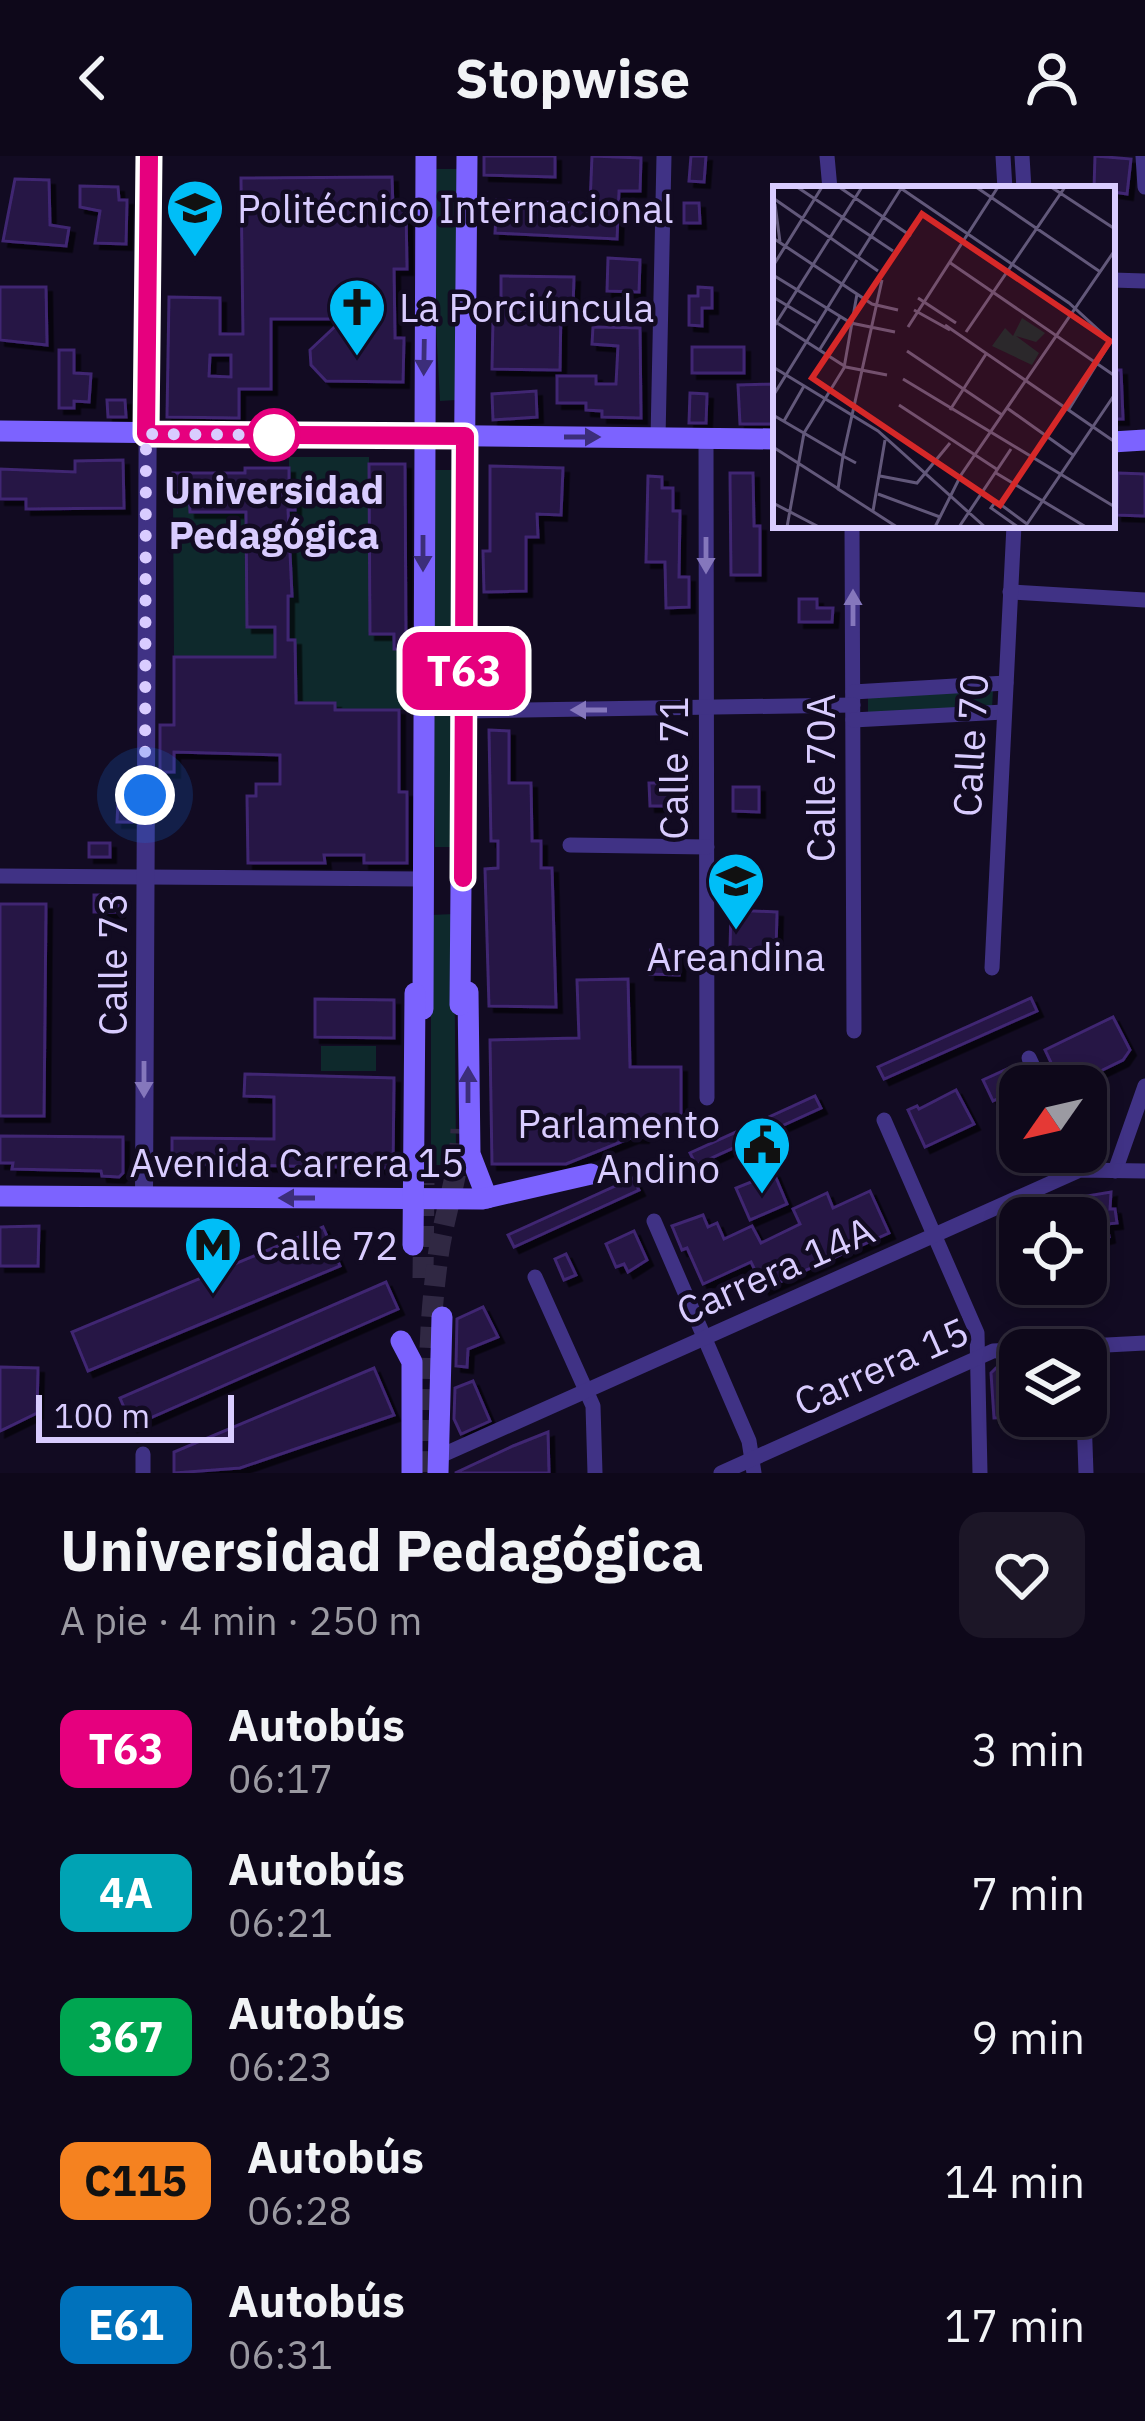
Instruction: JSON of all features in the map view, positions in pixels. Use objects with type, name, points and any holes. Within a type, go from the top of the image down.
[{"type":"main road","points":[[423,1009],[426,156]]},
{"type":"main road","points":[[460,1004],[466,156]]},
{"type":"main road","points":[[0,431],[773,439]]},
{"type":"main road","points":[[1115,442],[1145,440]]},
{"type":"main road","points":[[463,878],[468,931],[469,1146],[487,1198]]},
{"type":"main road","points":[[413,1245],[416,935],[421,879]]},
{"type":"main road","name":"Avenida Carrera 15","points":[[0,1196],[487,1198],[591,1174]]},
{"type":"main road","points":[[438,1465],[442,1317]]},
{"type":"main road","points":[[400,1341],[412,1362],[412,1473]]},
{"type":"street","name":"Calle 73","points":[[144,1197],[149,156]]},
{"type":"street","points":[[658,438],[664,156]]},
{"type":"street","points":[[827,156],[830,186]]},
{"type":"street","points":[[1003,156],[1005,186]]},
{"type":"street","points":[[1022,156],[1024,186]]},
{"type":"street","points":[[1143,156],[1145,188]]},
{"type":"street","points":[[1115,280],[1145,281]]},
{"type":"street","name":"Calle 71","points":[[706,438],[707,1098]]},
{"type":"street","name":"Calle 70A","points":[[851,528],[854,1031]]},
{"type":"street","name":"Calle 70","points":[[992,968],[1014,528]]},
{"type":"street","points":[[1010,592],[1145,600]]},
{"type":"street","points":[[853,706],[1006,683]]},
{"type":"street","points":[[464,711],[853,706],[1004,712]]},
{"type":"street","points":[[570,845],[707,847]]},
{"type":"street","points":[[0,876],[421,879]]},
{"type":"street","points":[[1029,1058],[1032,1065]]},
{"type":"street","points":[[1115,1171],[1145,1086]]},
{"type":"street","points":[[884,1120],[974,1322],[980,1356],[980,1473]]},
{"type":"street","name":"Carrera 14A","points":[[1107,1171],[1145,1172]]},
{"type":"street","name":"Carrera 14A","points":[[438,1465],[586,1390],[1073,1173]]},
{"type":"street","points":[[654,1222],[749,1441],[753,1466]]},
{"type":"street","points":[[536,1277],[595,1413],[595,1473]]},
{"type":"street","name":"Carrera 15","points":[[1107,1345],[1145,1343]]},
{"type":"street","name":"Carrera 15","points":[[721,1473],[753,1466],[999,1351]]},
{"type":"street","points":[[1085,1437],[1086,1473]]},
{"type":"street","points":[[143,1454],[143,1473]]},
{"type":"green space","points":[[436,169],[457,169],[456,400],[440,401],[435,309]]},
{"type":"green space","points":[[289,457],[369,457],[370,634],[406,634],[406,710],[335,710],[334,703],[280,703],[296,691],[295,640],[275,640],[275,657],[174,657],[173,493],[189,493],[190,512],[246,512],[248,627],[292,595],[288,510],[295,509],[295,497],[289,497]]},
{"type":"green space","points":[[431,470],[453,470],[456,847],[435,847]]},
{"type":"green space","points":[[993,691],[992,708],[868,714],[868,697]]},
{"type":"green space","points":[[454,914],[456,1152],[453,1165],[431,1165],[431,915]]},
{"type":"green space","points":[[321,1046],[376,1046],[376,1071],[321,1071]]},
{"type":"building","points":[[484,156],[555,156],[555,177],[484,175]]},
{"type":"building","points":[[592,156],[641,158],[640,191],[619,191],[617,239],[495,233],[497,200],[590,204]]},
{"type":"building","points":[[691,156],[706,156],[704,182],[689,181]]},
{"type":"building","points":[[1095,156],[1131,159],[1127,194],[1115,192],[1115,186],[1094,186]]},
{"type":"building","points":[[392,177],[393,209],[406,209],[407,269],[394,269],[395,338],[404,338],[403,382],[326,381],[311,365],[310,350],[343,319],[271,319],[271,389],[239,389],[239,418],[167,417],[169,297],[220,298],[220,334],[243,334],[241,178]],"holes":[[[210,355],[231,355],[231,377],[209,376]]]},
{"type":"building","points":[[15,179],[49,180],[50,225],[69,228],[66,246],[3,241]]},
{"type":"building","points":[[80,186],[118,187],[119,200],[127,200],[126,244],[95,243],[100,211],[80,207]]},
{"type":"building","points":[[684,203],[699,203],[700,223],[684,223]]},
{"type":"building","points":[[608,258],[640,260],[639,292],[607,291]]},
{"type":"building","points":[[501,276],[574,277],[573,306],[561,305],[560,370],[492,369],[493,321],[501,321]]},
{"type":"building","points":[[0,287],[46,287],[47,345],[0,340]]},
{"type":"building","points":[[698,287],[712,288],[712,308],[702,308],[702,326],[689,325],[689,296],[698,296]]},
{"type":"building","points":[[593,327],[640,328],[641,418],[602,417],[602,411],[586,410],[586,403],[557,403],[557,376],[596,376],[596,384],[616,384],[618,346],[592,344]]},
{"type":"building","points":[[692,347],[744,347],[744,373],[692,373]]},
{"type":"building","points":[[59,350],[74,350],[74,373],[91,374],[89,402],[74,401],[74,408],[59,408]]},
{"type":"building","points":[[1115,370],[1121,370],[1123,419],[1115,419]]},
{"type":"building","points":[[773,384],[773,424],[740,424],[738,385]]},
{"type":"building","points":[[536,391],[537,417],[493,420],[492,394]]},
{"type":"building","points":[[690,393],[707,394],[706,423],[689,423]]},
{"type":"building","points":[[107,400],[125,400],[126,417],[108,417]]},
{"type":"building","points":[[123,460],[124,508],[26,509],[26,499],[0,499],[0,469],[75,472],[75,461]]},
{"type":"building","points":[[369,464],[405,464],[406,649],[394,649],[394,634],[370,634]]},
{"type":"building","points":[[490,466],[563,468],[561,515],[537,514],[538,537],[526,537],[526,591],[484,592],[483,551],[490,551]]},
{"type":"building","points":[[245,468],[289,468],[289,497],[295,497],[295,510],[288,510],[292,596],[288,596],[288,640],[295,640],[296,703],[335,703],[335,710],[399,710],[399,792],[407,792],[407,863],[364,863],[364,855],[324,855],[325,863],[248,863],[247,796],[256,796],[256,784],[280,784],[280,755],[174,752],[174,772],[160,772],[160,725],[174,725],[174,657],[275,657],[275,627],[247,627],[246,512],[190,512],[189,493],[173,493],[173,473],[245,473]]},
{"type":"building","points":[[730,473],[753,473],[760,575],[731,575]]},
{"type":"building","points":[[1118,473],[1145,474],[1145,516],[1117,515]]},
{"type":"building","points":[[648,476],[662,477],[662,488],[673,488],[673,511],[680,511],[679,577],[689,577],[689,607],[666,608],[665,562],[646,562]]},
{"type":"building","points":[[799,599],[817,599],[817,608],[833,608],[832,622],[799,622]]},
{"type":"building","points":[[489,730],[509,731],[509,783],[531,783],[532,841],[541,841],[541,868],[552,868],[556,1007],[489,1006],[485,869],[498,868],[498,841],[491,841]]},
{"type":"building","points":[[649,783],[682,783],[682,806],[650,806]]},
{"type":"building","points":[[733,787],[759,787],[759,812],[733,811]]},
{"type":"building","points":[[118,802],[132,802],[132,822],[117,822]]},
{"type":"building","points":[[89,843],[110,843],[110,857],[89,857]]},
{"type":"building","points":[[94,895],[120,895],[119,912],[94,912]]},
{"type":"building","points":[[0,904],[46,904],[44,1116],[0,1116]]},
{"type":"building","points":[[731,910],[777,912],[776,950],[730,949]]},
{"type":"building","points":[[651,950],[680,950],[679,975],[650,974]]},
{"type":"building","points":[[628,979],[630,1067],[681,1067],[681,1118],[667,1118],[667,1125],[644,1131],[643,1137],[566,1164],[492,1164],[490,1040],[579,1038],[577,980]]},
{"type":"building","points":[[1031,998],[1037,1011],[884,1079],[878,1067]]},
{"type":"building","points":[[315,999],[394,1000],[394,1038],[315,1037]]},
{"type":"building","points":[[1113,1017],[1130,1050],[1123,1060],[1107,1068],[1052,1065],[1045,1050]]},
{"type":"building","points":[[999,1073],[999,1098],[993,1101],[983,1080]]},
{"type":"building","points":[[245,1074],[394,1078],[393,1168],[172,1164],[172,1138],[274,1139],[274,1097],[244,1096]]},
{"type":"building","points":[[956,1090],[974,1124],[925,1147],[908,1110]]},
{"type":"building","points":[[815,1096],[821,1108],[696,1165],[690,1153]]},
{"type":"building","points":[[0,1136],[123,1137],[123,1173],[119,1177],[102,1176],[101,1171],[12,1169],[13,1163],[0,1163]]},
{"type":"building","name":"Parlamento Andino","points":[[774,1173],[787,1204],[750,1220],[736,1188]]},
{"type":"building","name":"Calle 72","points":[[633,1178],[639,1190],[514,1247],[508,1235]]},
{"type":"building","points":[[870,1191],[889,1233],[764,1289],[751,1262],[703,1284],[672,1226],[703,1215],[708,1227],[717,1223],[724,1239],[752,1226],[761,1243],[800,1224],[793,1209],[827,1193],[833,1208]]},
{"type":"building","points":[[1111,1192],[1110,1209],[1115,1209],[1117,1223],[1107,1224],[1107,1197],[1081,1197]]},
{"type":"building","points":[[39,1226],[38,1266],[0,1266],[0,1227]]},
{"type":"building","name":"Calle 72","points":[[323,1227],[340,1266],[88,1371],[72,1332]]},
{"type":"building","points":[[634,1231],[647,1260],[628,1272],[624,1264],[616,1267],[606,1244]]},
{"type":"building","points":[[566,1254],[576,1275],[564,1280],[555,1259]]},
{"type":"building","name":"Calle 72","points":[[386,1282],[398,1309],[132,1426],[120,1398]]},
{"type":"building","points":[[483,1307],[498,1337],[468,1349],[467,1367],[456,1366],[457,1319]]},
{"type":"building","points":[[0,1367],[38,1368],[37,1413],[0,1431]]},
{"type":"building","name":"Calle 72","points":[[374,1368],[394,1415],[240,1468],[174,1473],[174,1452]]},
{"type":"building","points":[[996,1368],[999,1418],[994,1418],[991,1373]]},
{"type":"building","points":[[473,1381],[490,1421],[461,1434],[454,1419],[455,1388]]},
{"type":"building","points":[[548,1432],[549,1473],[455,1473],[513,1446]]},
{"type":"tunnel","points":[[429,1472],[435,1284],[461,1129]]},
{"type":"tunnel","points":[[423,1278],[424,1183]]},
{"type":"bus line","name":"T63","points":[[149,156],[146,434],[465,436],[463,878]]},
{"type":"place","name":"Politécnico Internacional","points":[[195,259]]},
{"type":"place","name":"La Porciúncula","points":[[357,358]]},
{"type":"place","name":"Universidad Pedagógica","points":[[274,435]]},
{"type":"place","name":"Areandina","points":[[736,932]]},
{"type":"place","name":"Parlamento Andino","points":[[762,1196]]},
{"type":"place","name":"Calle 72","points":[[213,1296]]},
{"type":"route","points":[[145,795],[146,434],[274,435]]}]
